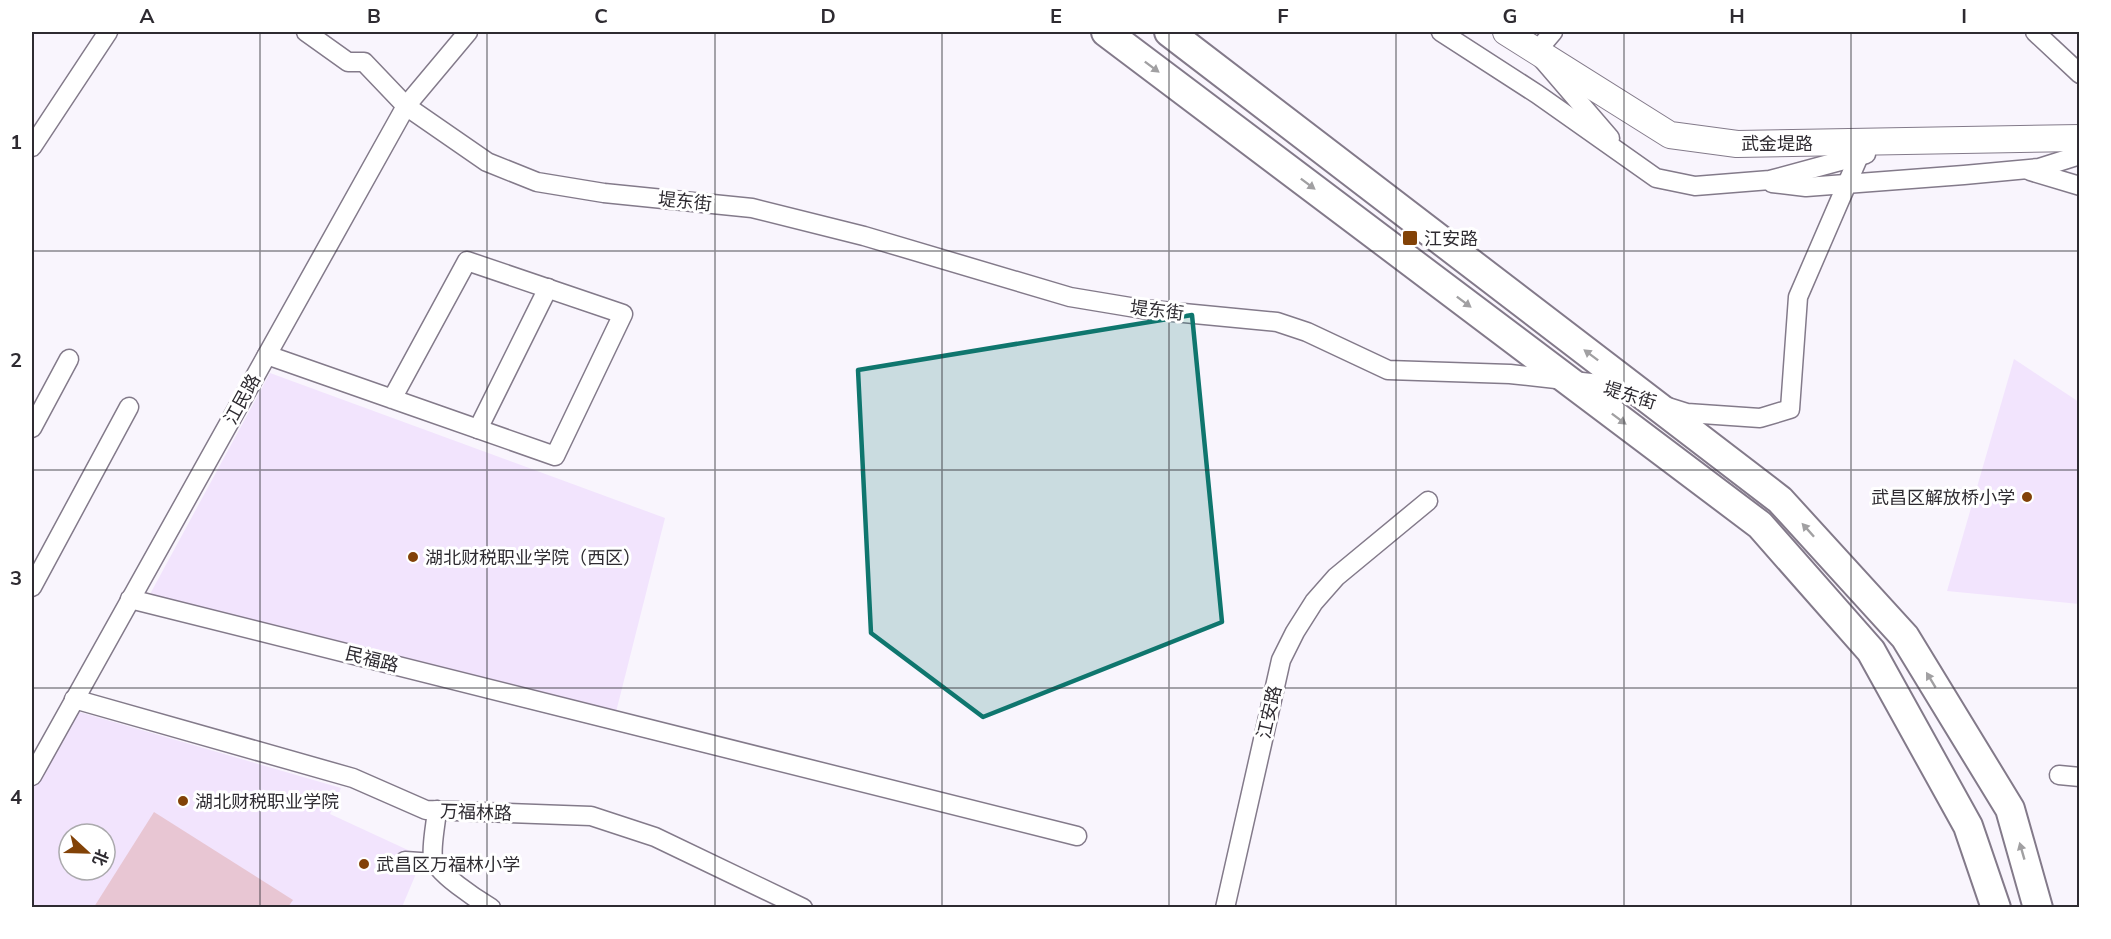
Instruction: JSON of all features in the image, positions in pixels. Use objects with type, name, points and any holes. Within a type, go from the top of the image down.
[{"type":"main road","points":[[1106,32],[1760,525],[1871,651],[1968,826],[1996,908]]},
{"type":"main road","points":[[1169,32],[1780,500],[1905,637],[2010,809],[2037,908]]},
{"type":"street","points":[[32,147],[108,32]]},
{"type":"street","name":"堤东街","points":[[306,32],[348,62],[364,62],[406,106],[487,162],[537,182],[604,193],[753,208],[864,236],[1070,297],[1142,309],[1277,322],[1307,332],[1388,370],[1510,374],[1609,386],[1687,413],[1760,418],[1791,409],[1798,297],[1859,156]]},
{"type":"street","name":"江民路","points":[[32,776],[406,106],[468,32]]},
{"type":"street","points":[[1441,32],[1537,94],[1656,178],[1695,186],[1770,180],[1907,141]]},
{"type":"street","name":"武金堤路","points":[[1506,32],[1671,135],[1737,144],[2079,138]]},
{"type":"street","points":[[1553,32],[1536,52],[1629,160]]},
{"type":"street","points":[[2035,32],[2079,74]]},
{"type":"street","points":[[1755,181],[1806,187],[1846,184],[2039,168],[2079,155]]},
{"type":"street","points":[[2026,169],[2079,186]]},
{"type":"street","points":[[267,355],[392,399],[555,456],[622,314],[467,261],[392,399]]},
{"type":"street","points":[[478,429],[548,288]]},
{"type":"street","points":[[32,428],[69,358]]},
{"type":"street","points":[[32,587],[38,560],[129,407]]},
{"type":"street","name":"江安路","points":[[1225,908],[1279,669],[1290,641],[1314,602],[1336,577],[1428,501]]},
{"type":"street","name":"民福路","points":[[130,599],[1077,836]]},
{"type":"street","name":"万福林路","points":[[74,699],[353,777],[426,810],[591,816],[655,837],[803,908]]},
{"type":"street","points":[[2059,775],[2079,777]]},
{"type":"street","points":[[437,810],[433,858],[437,867],[490,908]]},
{"type":"street","points":[[405,861],[435,863]]},
{"type":"highlighted area","points":[[1192,315],[1222,622],[983,717],[871,633],[858,370]]},
{"type":"shaded area","name":"武昌区解放桥小学","points":[[2014,359],[2079,402],[2079,604],[1947,591]]},
{"type":"shaded area","name":"湖北财税职业学院（西区）","points":[[270,373],[665,518],[616,712],[149,596]]},
{"type":"shaded area","name":"湖北财税职业学院","points":[[76,711],[341,788],[330,814],[423,857],[402,907],[32,908],[32,789]]},
{"type":"shaded area","points":[[154,812],[293,900],[288,907],[94,907],[110,882],[117,882],[117,871]]},
{"type":"place","name":"江安路","points":[[1410,238]]},
{"type":"place","name":"武昌区解放桥小学","points":[[2027,497]]},
{"type":"place","name":"湖北财税职业学院（西区）","points":[[413,557]]},
{"type":"place","name":"湖北财税职业学院","points":[[183,801]]},
{"type":"place","name":"武昌区万福林小学","points":[[364,864]]}]
